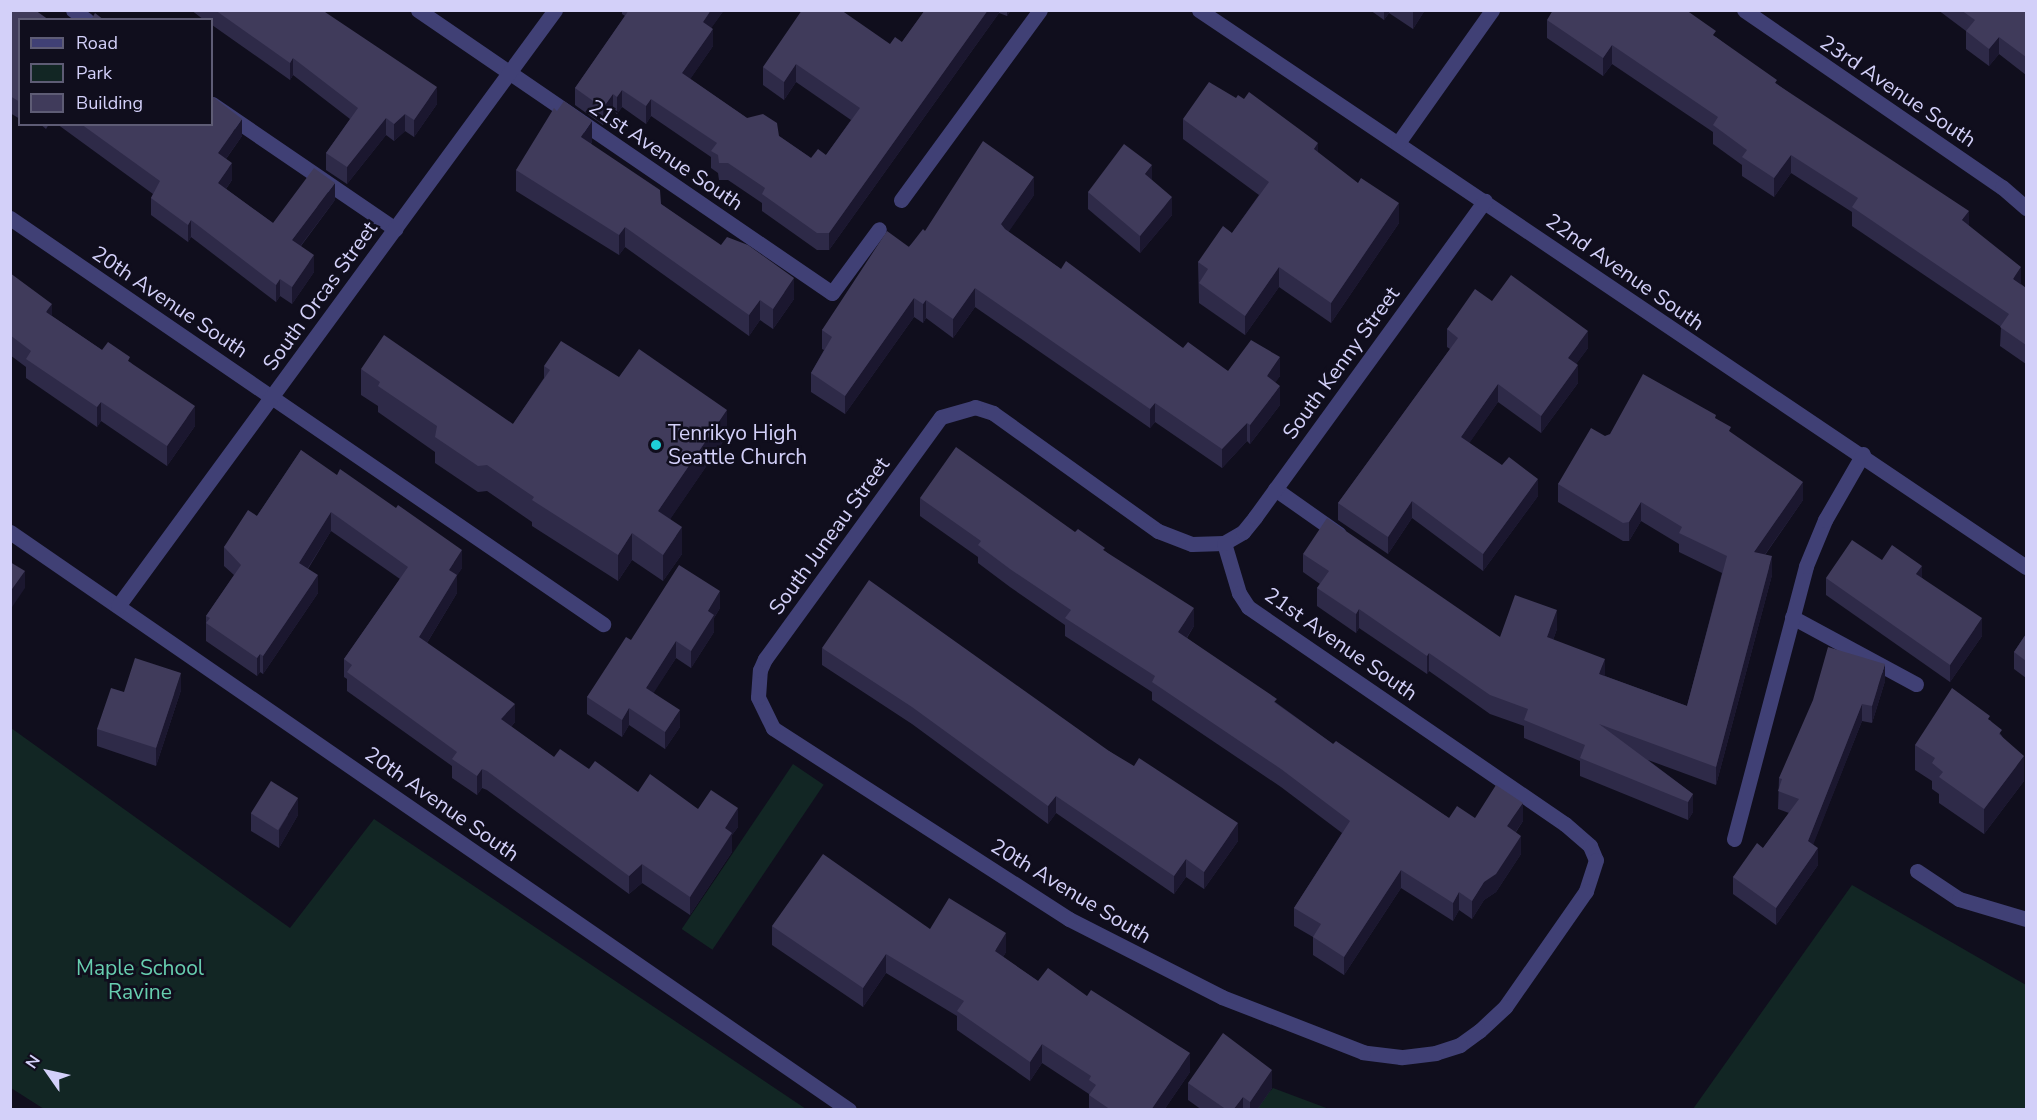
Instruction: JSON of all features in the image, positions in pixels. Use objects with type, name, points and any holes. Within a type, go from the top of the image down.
[{"type":"street","name":"21st Avenue South","points":[[418,10],[832,293],[879,229]]},
{"type":"street","name":"South Orcas Street","points":[[118,606],[555,10]]},
{"type":"street","points":[[901,200],[1040,10]]},
{"type":"street","name":"22nd Avenue South","points":[[1199,10],[1485,201],[1752,384],[1863,454],[2026,567]]},
{"type":"street","points":[[1398,143],[1492,10]]},
{"type":"street","name":"23rd Avenue South","points":[[1744,10],[2002,188],[2026,208]]},
{"type":"street","points":[[213,105],[395,229]]},
{"type":"street","name":"South Kenny Street","points":[[1224,543],[1243,532],[1485,201]]},
{"type":"street","name":"20th Avenue South","points":[[10,218],[603,624]]},
{"type":"street","name":"South Juneau Street","points":[[758,697],[760,670],[765,659],[942,417],[954,411],[975,407],[993,413],[1176,540],[1224,543]]},
{"type":"street","points":[[1734,839],[1806,566],[1825,520],[1863,454]]},
{"type":"street","points":[[1275,489],[1351,542]]},
{"type":"street","name":"20th Avenue South","points":[[10,532],[849,1110]]},
{"type":"street","name":"21st Avenue South","points":[[1224,543],[1239,593],[1248,607],[1565,824],[1590,846],[1596,860]]},
{"type":"street","points":[[1792,617],[1916,684]]},
{"type":"street","name":"20th Avenue South","points":[[758,697],[773,728],[1069,919],[1167,971],[1317,1037],[1363,1052],[1401,1057],[1436,1053],[1460,1045],[1505,1006],[1586,891],[1596,860]]},
{"type":"street","points":[[1917,871],[1959,899],[2026,919]]},
{"type":"green space","name":"Maple School Ravine","points":[[11,728],[290,928],[374,819],[806,1109],[44,1109],[11,1088]]},
{"type":"green space","points":[[793,764],[824,785],[712,950],[682,929]]},
{"type":"green space","points":[[1852,885],[2026,985],[2026,1109],[1693,1109]]},
{"type":"green space","points":[[1273,1088],[1329,1109],[1252,1110]]},
{"type":"building","points":[[10,10],[35,10],[46,18],[18,18],[18,101],[10,96]]},
{"type":"building","points":[[215,10],[322,10],[437,87],[414,120],[405,114],[394,124],[386,118],[347,167],[326,153],[358,108],[293,58],[290,63]]},
{"type":"building","points":[[629,10],[711,10],[703,22],[713,29],[682,73],[747,118],[763,114],[777,123],[779,136],[811,158],[818,149],[826,155],[860,108],[796,64],[784,82],[763,67],[802,10],[841,10],[890,44],[895,37],[902,42],[925,10],[988,10],[829,233],[817,233],[762,194],[765,188],[728,163],[719,163],[718,155],[711,151],[717,143],[651,99],[646,106],[622,90],[617,97],[613,94],[603,108],[575,88]]},
{"type":"building","points":[[1553,10],[1686,10],[1716,31],[1713,35],[1777,80],[1775,83],[1969,211],[1962,220],[2021,267],[2013,279],[2026,288],[2026,345],[2000,327],[2009,314],[1852,207],[1858,198],[1791,155],[1774,178],[1742,157],[1747,150],[1713,125],[1718,117],[1612,45],[1603,58],[1547,20]]},
{"type":"building","points":[[1961,10],[2026,10],[2026,57],[1999,37],[1989,49],[1966,31],[1975,20]]},
{"type":"building","points":[[95,13],[101,18],[92,18]]},
{"type":"building","points":[[1209,82],[1236,98],[1238,95],[1244,99],[1249,92],[1318,143],[1314,149],[1358,183],[1361,178],[1399,203],[1331,303],[1279,267],[1245,316],[1199,283],[1208,269],[1198,262],[1223,226],[1232,233],[1269,182],[1183,119]]},
{"type":"building","points":[[213,97],[242,119],[218,153],[232,163],[218,183],[273,223],[314,168],[335,183],[292,240],[314,255],[292,287],[280,279],[276,285],[191,220],[188,225],[151,198],[160,181],[84,126],[213,126]]},
{"type":"building","points":[[564,101],[592,121],[581,137],[660,190],[661,204],[721,245],[727,237],[748,245],[794,278],[773,309],[760,300],[749,315],[625,227],[619,235],[516,170],[554,108],[557,111]]},
{"type":"building","points":[[983,141],[1034,177],[1001,224],[1005,229],[1061,269],[1066,261],[1183,348],[1188,342],[1228,371],[1251,340],[1280,357],[1267,376],[1280,386],[1250,425],[1247,423],[1222,449],[1155,403],[1150,409],[975,288],[953,319],[926,300],[923,304],[914,298],[845,396],[811,373],[832,337],[822,330],[887,231],[909,247],[923,229],[925,231]]},
{"type":"building","points":[[1124,144],[1152,165],[1145,174],[1172,197],[1140,236],[1088,192]]},
{"type":"building","points":[[10,273],[52,304],[46,312],[102,350],[108,342],[130,357],[128,361],[195,406],[167,446],[101,402],[97,407],[26,359],[31,351],[10,335]]},
{"type":"building","points":[[1511,275],[1588,331],[1568,358],[1578,365],[1541,416],[1498,384],[1461,437],[1502,465],[1509,457],[1538,479],[1483,554],[1412,501],[1388,537],[1338,503],[1458,338],[1447,329],[1475,289],[1492,301]]},
{"type":"building","points":[[384,335],[513,424],[550,370],[544,366],[561,341],[619,377],[639,349],[727,410],[658,511],[682,527],[663,555],[632,533],[618,555],[532,500],[534,497],[487,465],[478,466],[435,437],[437,426],[378,386],[380,382],[361,369]]},
{"type":"building","points":[[1643,374],[1716,415],[1715,418],[1731,427],[1729,431],[1803,482],[1754,552],[1772,556],[1716,767],[1599,724],[1693,794],[1688,802],[1580,758],[1585,745],[1524,720],[1528,709],[1490,695],[1429,653],[1427,656],[1359,609],[1356,614],[1317,588],[1329,571],[1303,554],[1327,518],[1500,637],[1515,595],[1557,610],[1547,637],[1605,659],[1599,674],[1687,706],[1727,556],[1679,533],[1682,527],[1641,502],[1629,522],[1623,523],[1558,484],[1591,428],[1605,436],[1610,434]]},
{"type":"building","points":[[956,447],[1075,532],[1078,529],[1105,548],[1103,550],[1194,608],[1178,632],[1277,699],[1274,702],[1333,744],[1336,741],[1449,818],[1457,806],[1475,818],[1496,785],[1523,803],[1507,826],[1521,836],[1496,874],[1484,882],[1472,901],[1459,892],[1453,903],[1401,870],[1344,957],[1313,937],[1321,924],[1294,908],[1350,821],[1281,769],[1152,682],[1155,676],[1065,618],[1071,610],[1010,569],[978,545],[981,541],[920,498]]},
{"type":"building","points":[[301,450],[337,475],[340,469],[396,508],[398,505],[462,550],[449,570],[457,575],[419,637],[515,704],[501,719],[554,757],[560,749],[589,769],[595,761],[638,792],[650,774],[698,809],[711,790],[738,808],[725,828],[732,833],[690,897],[642,864],[629,876],[487,771],[482,769],[477,776],[452,759],[457,752],[347,672],[352,665],[344,659],[408,567],[331,512],[299,563],[318,575],[263,656],[260,654],[257,658],[206,623],[210,618],[206,616],[241,565],[224,547],[248,510],[257,516]]},
{"type":"building","points":[[1852,540],[1882,560],[1892,545],[1922,566],[1916,574],[1982,618],[1950,665],[1826,578]]},
{"type":"building","points":[[10,562],[25,571],[10,592]]},
{"type":"building","points":[[679,565],[720,591],[708,611],[714,615],[691,651],[676,641],[646,688],[680,710],[665,732],[629,708],[622,720],[587,697],[626,637],[631,640]]},
{"type":"building","points":[[869,580],[1109,751],[1134,766],[1139,758],[1238,823],[1204,872],[1186,859],[1174,876],[1056,796],[1048,806],[912,707],[822,648]]},
{"type":"building","points":[[2026,634],[2026,661],[2014,652]]},
{"type":"building","points":[[1828,647],[1885,664],[1872,706],[1862,704],[1808,841],[1818,848],[1776,908],[1733,877],[1757,843],[1763,848],[1799,799],[1778,791],[1782,779],[1779,778],[1813,700]]},
{"type":"building","points":[[135,658],[181,673],[156,748],[97,729],[111,688],[124,692]]},
{"type":"building","points":[[1952,688],[1990,716],[1988,719],[2002,730],[1999,734],[2024,756],[1984,809],[1939,777],[1943,772],[1932,763],[1935,758],[1915,745]]},
{"type":"building","points":[[271,781],[298,798],[278,830],[251,813]]},
{"type":"building","points":[[823,854],[930,929],[949,898],[1006,933],[995,951],[1038,981],[1048,968],[1087,996],[1091,990],[1190,1053],[1151,1110],[1111,1110],[1089,1095],[1096,1085],[1089,1080],[1091,1076],[1042,1044],[1030,1062],[957,1011],[964,1001],[886,954],[863,988],[772,926]]},
{"type":"building","points":[[1223,1033],[1272,1070],[1250,1102],[1243,1097],[1233,1110],[1227,1110],[1188,1083]]},
{"type":"place","name":"Tenrikyo High Seattle Church","points":[[656,445]]}]
